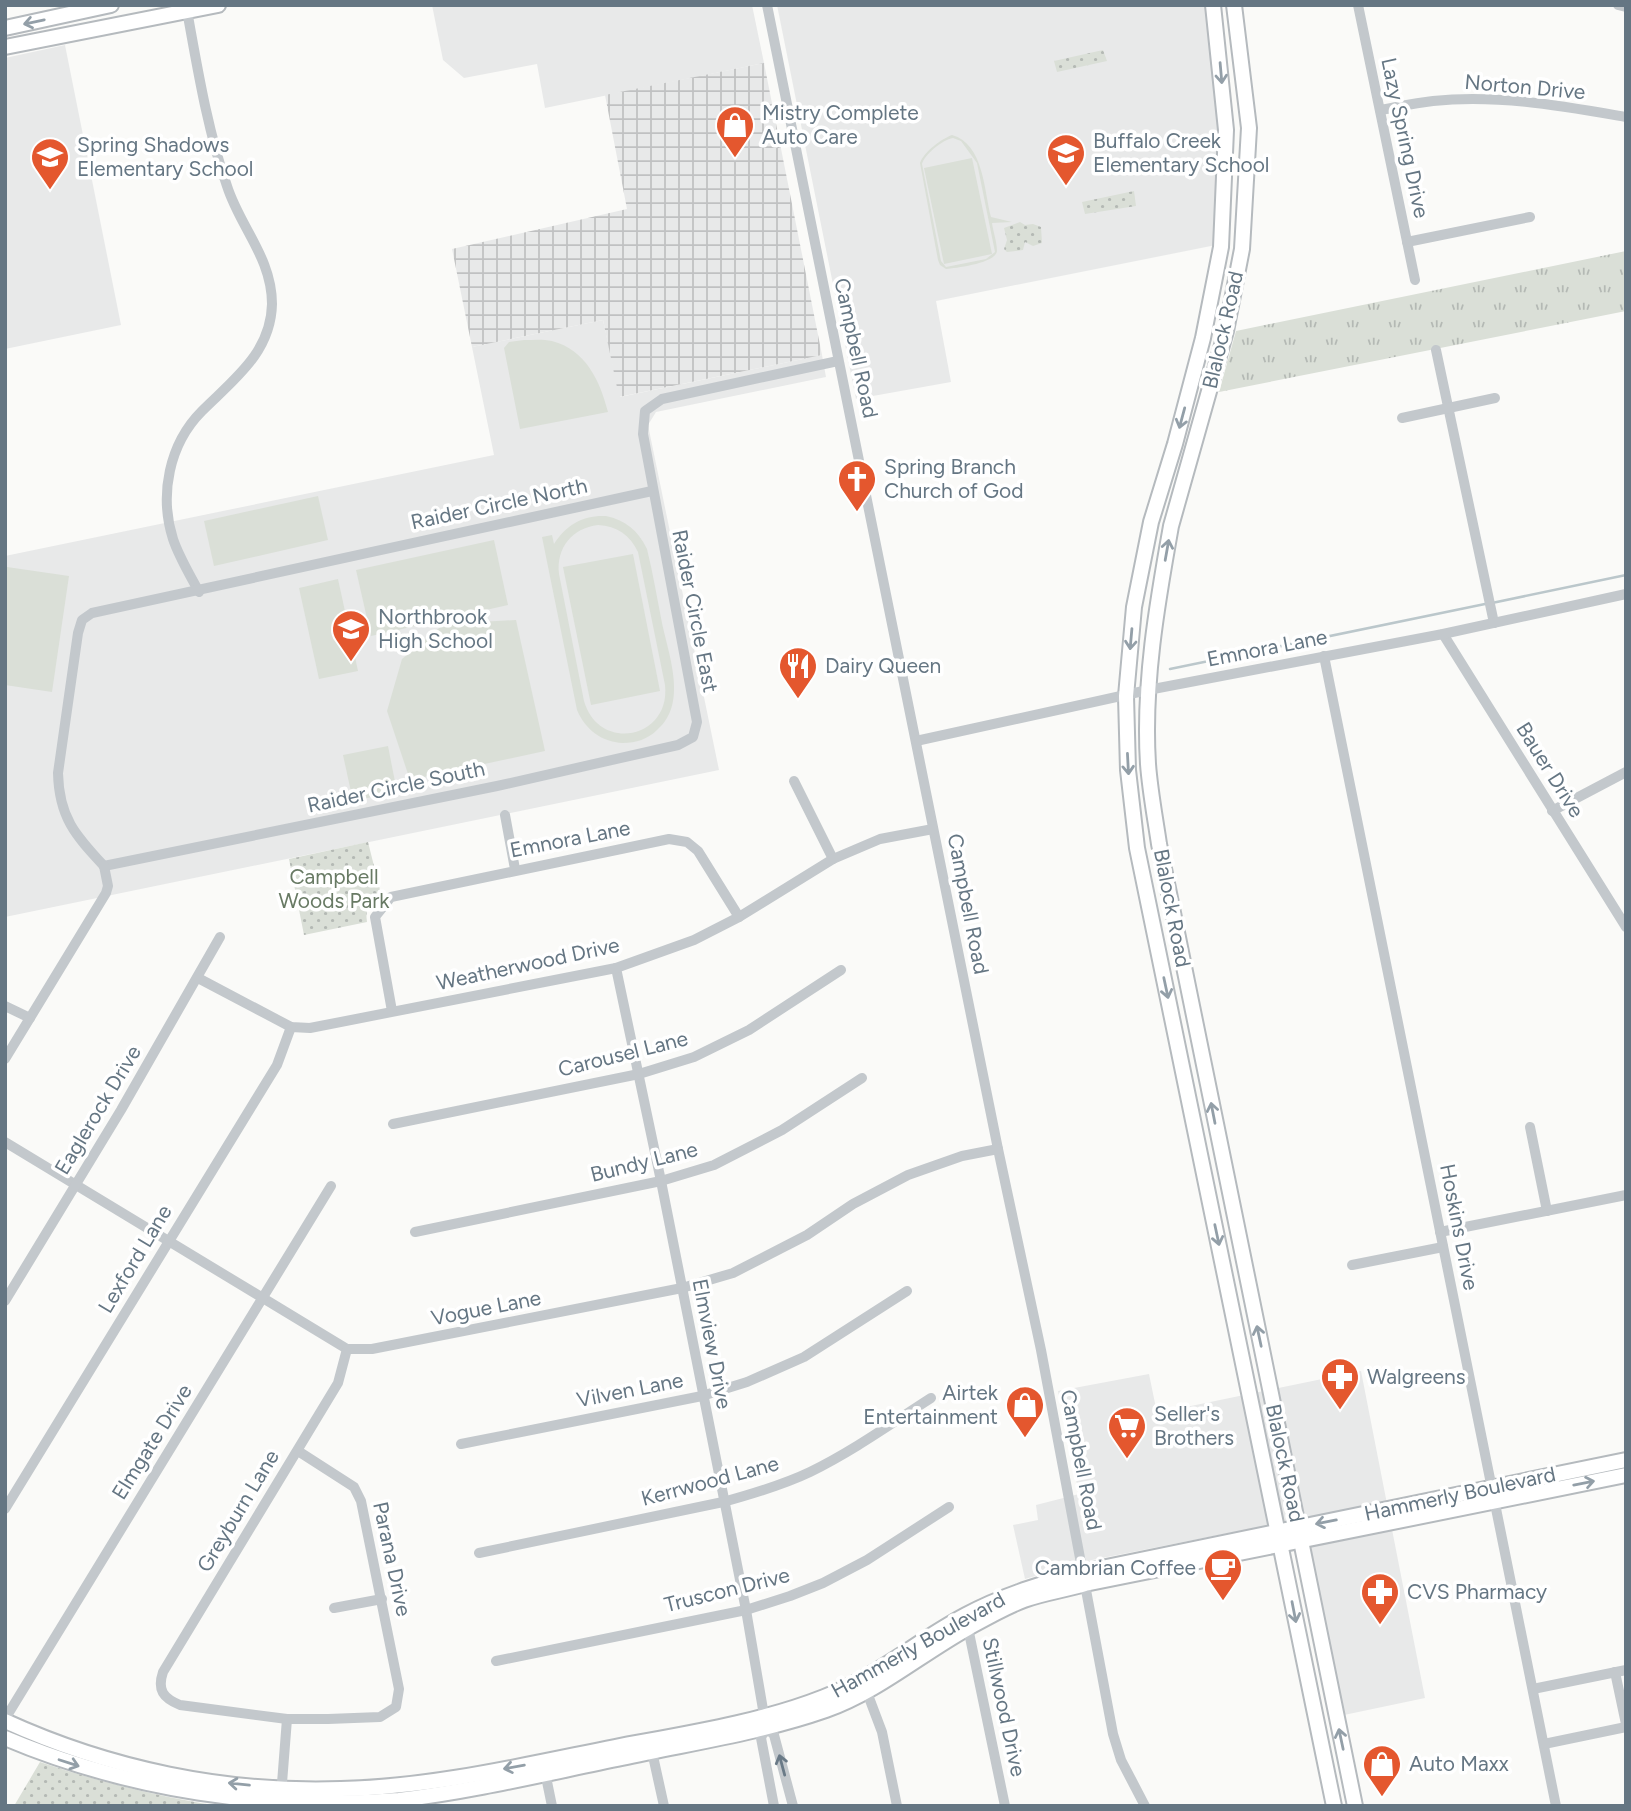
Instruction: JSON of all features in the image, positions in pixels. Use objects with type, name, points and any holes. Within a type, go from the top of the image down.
[{"type":"main road","points":[[5,28],[111,5]]},
{"type":"main road","points":[[5,47],[186,8],[218,5]]},
{"type":"main road","name":"Blalock Road","points":[[1234,5],[1249,128],[1242,249],[1226,331],[1171,526],[1156,607],[1148,690],[1148,764],[1159,844],[1200,1051],[1355,1806]]},
{"type":"main road","points":[[1215,11],[1238,26]]},
{"type":"main road","name":"Blalock Road","points":[[1215,11],[1226,130],[1221,247],[1203,338],[1151,522],[1134,607],[1126,695],[1130,787],[1137,848],[1334,1806]]},
{"type":"main road","points":[[81,12],[85,31]]},
{"type":"main road","points":[[1150,912],[1172,910]]},
{"type":"main road","points":[[1180,1054],[1200,1051]]},
{"type":"main road","points":[[1211,1206],[1231,1203]]},
{"type":"main road","points":[[1252,1403],[1273,1402]]},
{"type":"main road","name":"Hammerly Boulevard","points":[[5,1738],[44,1755],[135,1775],[201,1780],[281,1795],[398,1785],[464,1783],[765,1722],[823,1698],[864,1686],[1020,1590],[1492,1494],[1626,1460]]},
{"type":"main road","name":"Hammerly Boulevard","points":[[1492,1494],[1626,1475]]},
{"type":"main road","points":[[1314,1714],[1335,1710]]},
{"type":"main road","name":"Hammerly Boulevard","points":[[5,1720],[50,1742],[135,1775]]},
{"type":"street","name":"Campbell Road","points":[[767,5],[1041,1350],[1113,1734],[1121,1760],[1144,1806]]},
{"type":"street","name":"Lazy Spring Drive","points":[[1358,5],[1415,279]]},
{"type":"street","points":[[1618,5],[1626,6]]},
{"type":"street","points":[[186,8],[213,138],[226,185],[267,272],[272,304],[268,328],[253,360],[238,379],[200,413],[183,434],[167,477],[167,510],[173,540],[199,592]]},
{"type":"street","name":"Norton Drive","points":[[1380,110],[1433,101],[1485,99],[1548,104],[1626,117]]},
{"type":"street","points":[[1407,242],[1530,216]]},
{"type":"street","points":[[1436,350],[1493,619]]},
{"type":"street","points":[[652,491],[643,434],[645,411],[662,399],[838,361]]},
{"type":"street","points":[[1402,418],[1495,398]]},
{"type":"street","name":"Raider Circle North","points":[[104,866],[68,822],[59,795],[58,774],[78,632],[82,620],[92,613],[199,592],[328,560],[652,491]]},
{"type":"street","name":"Raider Circle East","points":[[652,491],[697,722],[693,737]]},
{"type":"street","name":"Emnora Lane","points":[[916,741],[1148,690],[1443,634],[1493,619],[1626,594]]},
{"type":"street","name":"Bauer Drive","points":[[1443,634],[1626,927]]},
{"type":"street","name":"Hoskins Drive","points":[[1324,656],[1556,1806]]},
{"type":"street","name":"Raider Circle South","points":[[104,866],[498,786],[678,745],[693,737]]},
{"type":"street","points":[[1552,811],[1626,772]]},
{"type":"street","points":[[794,781],[833,859]]},
{"type":"street","points":[[505,815],[515,869]]},
{"type":"street","name":"Weatherwood Drive","points":[[198,978],[291,1027],[322,1027],[616,968],[694,940],[739,917],[833,859],[880,839],[933,828]]},
{"type":"street","name":"Emnora Lane","points":[[392,1011],[375,917],[391,897],[668,839],[687,842],[698,851],[739,917]]},
{"type":"street","points":[[5,1059],[106,892],[108,886],[104,866]]},
{"type":"street","name":"Eaglerock Drive","points":[[5,1301],[76,1185],[220,937]]},
{"type":"street","name":"Elmview Drive","points":[[616,968],[746,1610],[765,1722],[761,1738],[774,1806]]},
{"type":"street","name":"Carousel Lane","points":[[393,1124],[639,1074],[694,1058],[749,1030],[841,970]]},
{"type":"street","points":[[5,1006],[30,1018]]},
{"type":"street","name":"Lexford Lane","points":[[5,1508],[277,1065],[291,1027]]},
{"type":"street","name":"Bundy Lane","points":[[415,1232],[661,1181],[714,1165],[782,1130],[862,1078]]},
{"type":"street","points":[[1530,1127],[1548,1211]]},
{"type":"street","points":[[5,1142],[347,1349]]},
{"type":"street","name":"Vogue Lane","points":[[347,1349],[392,1347],[682,1288],[733,1273],[777,1252],[853,1204],[908,1175],[943,1162],[998,1149]]},
{"type":"street","name":"Elmgate Drive","points":[[5,1720],[331,1186]]},
{"type":"street","points":[[1440,1232],[1626,1195]]},
{"type":"street","points":[[1352,1265],[1443,1247]]},
{"type":"street","name":"Vilven Lane","points":[[461,1444],[702,1395],[747,1382],[804,1357],[907,1291]]},
{"type":"street","name":"Greyburn Lane","points":[[287,1719],[180,1705],[168,1700],[161,1691],[160,1682],[163,1672],[338,1383],[347,1349]]},
{"type":"street","name":"Kerrwood Lane","points":[[479,1552],[723,1502],[755,1493],[808,1473],[858,1445],[931,1398]]},
{"type":"street","name":"Parana Drive","points":[[287,1719],[380,1717],[396,1707],[399,1689],[361,1501],[354,1487],[298,1451]]},
{"type":"street","name":"Truscon Drive","points":[[496,1661],[746,1610],[790,1597],[845,1572],[949,1507]]},
{"type":"street","points":[[334,1608],[382,1599]]},
{"type":"street","name":"Stillwood Drive","points":[[967,1622],[1005,1806]]},
{"type":"street","points":[[1534,1689],[1620,1671],[1626,1726],[1544,1744]]},
{"type":"street","points":[[864,1686],[882,1732],[897,1806]]},
{"type":"street","points":[[281,1795],[287,1719]]},
{"type":"street","name":"Elmview Drive","points":[[765,1722],[774,1735],[793,1806]]},
{"type":"street","points":[[651,1746],[664,1806]]},
{"type":"street","points":[[544,1768],[552,1806]]},
{"type":"shaded area","points":[[432,5],[752,5],[764,63],[545,108],[537,64],[464,78],[443,60]]},
{"type":"shaded area","name":"Buffalo Creek Elementary School","points":[[777,5],[1206,5],[1221,129],[1216,245],[936,301],[951,382],[856,399]]},
{"type":"shaded area","name":"Spring Shadows Elementary School","points":[[65,45],[121,325],[5,349],[5,58]]},
{"type":"shaded area","points":[[764,63],[822,355],[619,397],[603,320],[472,347],[452,249],[627,209],[605,95]]},
{"type":"shaded area","name":"Northbrook High School","points":[[603,320],[620,397],[822,355],[826,377],[656,412],[648,425],[719,770],[5,917],[5,556],[494,455],[472,347]]},
{"type":"shaded area","points":[[1361,1371],[1425,1698],[1344,1715],[1305,1518],[1092,1560],[1025,1579],[1013,1525],[1038,1520],[1036,1505],[1079,1494],[1058,1391],[1149,1374],[1157,1413]]},
{"type":"green space","points":[[1103,50],[1107,61],[1057,72],[1054,61]]},
{"type":"green space","points":[[952,135],[963,140],[977,158],[991,217],[1012,222],[992,223],[997,251],[990,259],[946,269],[938,260],[920,163],[929,150]],"holes":[[[953,138],[961,141],[977,163],[995,252],[986,259],[946,267],[941,261],[922,164],[939,144]]]},
{"type":"green space","points":[[972,158],[992,254],[944,264],[924,168]]},
{"type":"green space","points":[[1134,191],[1136,206],[1085,214],[1082,202]]},
{"type":"green space","points":[[1020,222],[1041,227],[1042,243],[1033,246],[1025,242],[1023,250],[1007,252],[1004,249],[1007,240],[1004,228]]},
{"type":"green space","points":[[1626,251],[1626,311],[1219,392],[1236,331]]},
{"type":"green space","points":[[552,341],[564,345],[583,359],[596,378],[608,412],[520,429],[504,348],[509,342]]},
{"type":"green space","points":[[318,496],[328,540],[214,566],[204,521]]},
{"type":"green space","points":[[606,516],[625,523],[635,531],[647,549],[674,679],[672,707],[666,719],[650,736],[623,743],[608,740],[589,729],[577,710],[542,537],[552,535],[554,544],[564,531],[576,522],[590,517]],"holes":[[[598,525],[611,527],[622,533],[638,552],[665,685],[664,703],[657,718],[646,728],[632,733],[618,733],[604,728],[592,717],[584,701],[559,574],[560,556],[568,541],[581,530]]]},
{"type":"green space","points":[[494,540],[508,605],[371,636],[356,570]]},
{"type":"green space","points":[[633,554],[660,691],[591,705],[563,567]]},
{"type":"green space","points":[[7,567],[69,576],[52,692],[5,685]]},
{"type":"green space","points":[[338,579],[358,671],[319,679],[299,588]]},
{"type":"green space","points":[[516,620],[545,751],[410,780],[387,711],[402,659],[444,624]]},
{"type":"green space","points":[[388,746],[397,792],[353,801],[343,755]]},
{"type":"green space","name":"Campbell Woods Park","points":[[368,842],[381,894],[369,906],[367,922],[304,935],[289,859]]},
{"type":"green space","points":[[40,1762],[128,1788],[218,1806],[14,1806]]},
{"type":"waterway","points":[[1492,603],[1626,575]]},
{"type":"waterway","points":[[1170,669],[1485,604]]},
{"type":"place","name":"Mistry Complete Auto Care","points":[[735,159]]},
{"type":"place","name":"Buffalo Creek Elementary School","points":[[1066,187]]},
{"type":"place","name":"Spring Shadows Elementary School","points":[[50,191]]},
{"type":"place","name":"Spring Branch Church of God","points":[[857,513]]},
{"type":"place","name":"Northbrook High School","points":[[351,663]]},
{"type":"place","name":"Dairy Queen","points":[[798,700]]},
{"type":"place","name":"Walgreens","points":[[1340,1411]]},
{"type":"place","name":"Airtek Entertainment","points":[[1025,1439]]},
{"type":"place","name":"Seller's Brothers","points":[[1127,1460]]},
{"type":"place","name":"Cambrian Coffee","points":[[1223,1602]]},
{"type":"place","name":"CVS Pharmacy","points":[[1380,1626]]},
{"type":"place","name":"Auto Maxx","points":[[1382,1798]]}]
